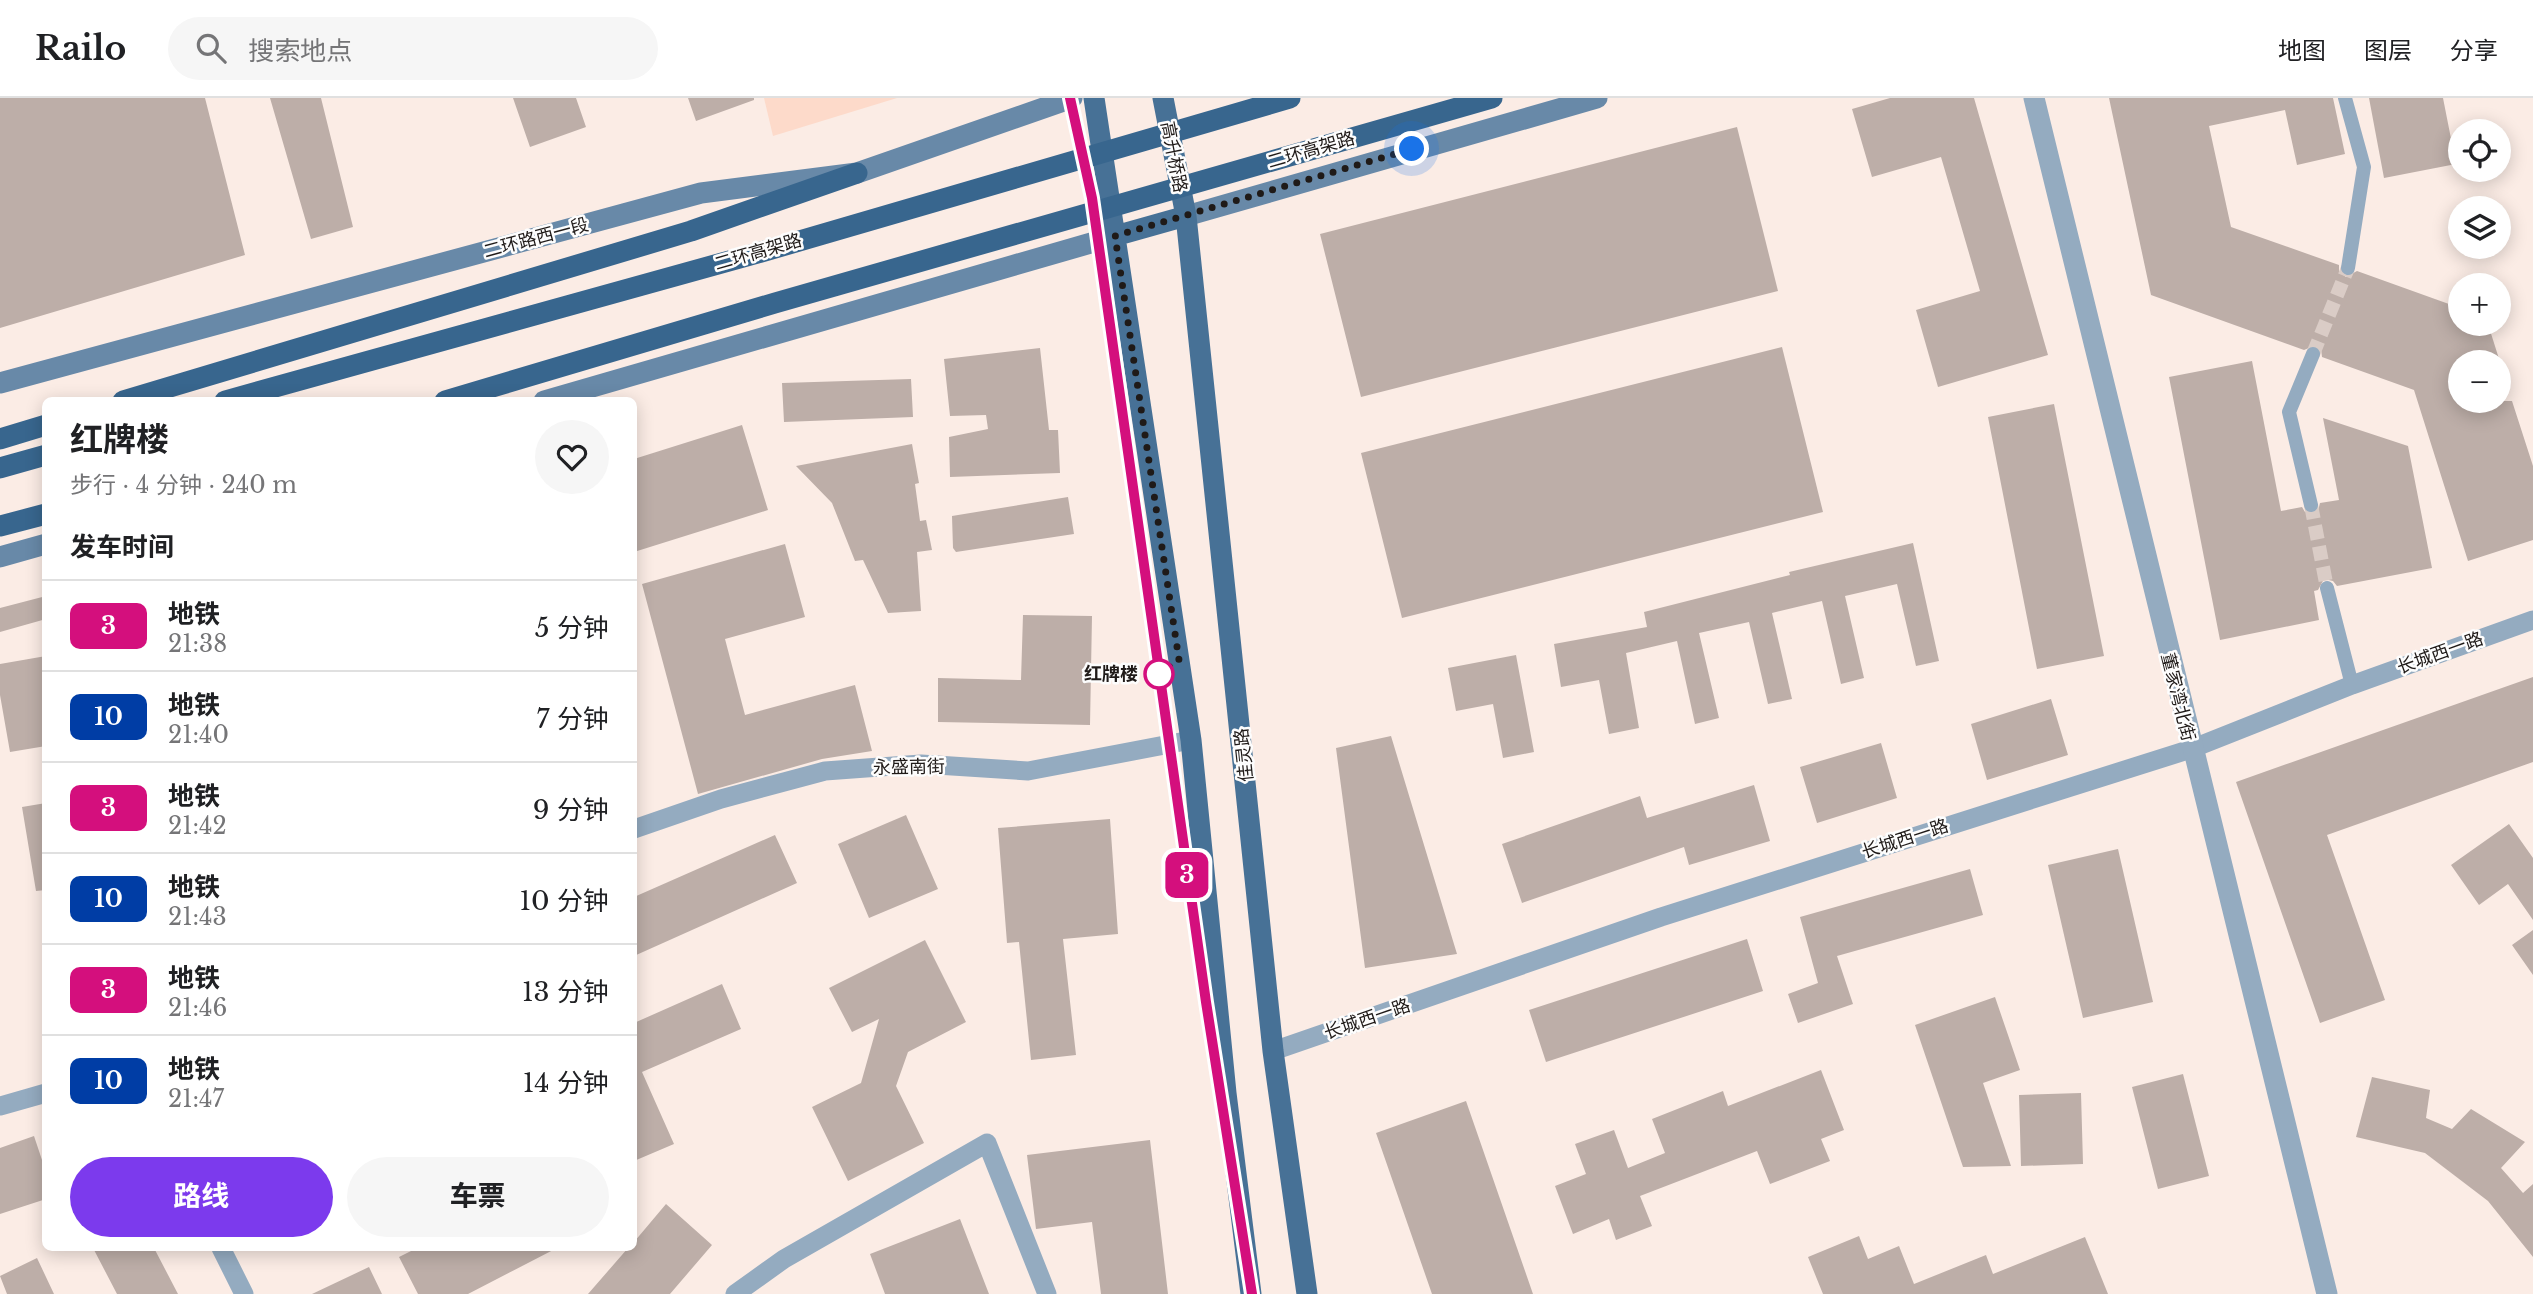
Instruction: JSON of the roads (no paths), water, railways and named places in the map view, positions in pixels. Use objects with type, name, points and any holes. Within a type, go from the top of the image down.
[{"type":"highway","name":"二环高架路","points":[[239,397],[758,253],[1290,98]]},
{"type":"highway","name":"二环高架路","points":[[458,397],[788,299],[1492,98]]},
{"type":"highway","points":[[136,397],[691,231],[857,173]]},
{"type":"highway","points":[[0,439],[42,426]]},
{"type":"highway","points":[[0,468],[42,456]]},
{"type":"highway","points":[[0,526],[42,515]]},
{"type":"main road","name":"二环路西一段","points":[[0,383],[701,193],[857,173],[1072,98]]},
{"type":"main road","points":[[1094,98],[1191,740],[1226,1093],[1251,1294]]},
{"type":"main road","name":"高升桥路","points":[[1163,98],[1186,216]]},
{"type":"main road","points":[[558,397],[1597,98]]},
{"type":"main road","name":"佳灵路","points":[[1186,216],[1273,1051],[1307,1294]]},
{"type":"main road","points":[[0,557],[42,545]]},
{"type":"street","name":"董家湾北街","points":[[2034,98],[2190,749],[2327,1294]]},
{"type":"street","points":[[2345,98],[2364,167],[2348,268]]},
{"type":"street","points":[[2311,505],[2289,412],[2313,354]]},
{"type":"street","points":[[2327,588],[2352,685]]},
{"type":"street","name":"长城西一路","points":[[1273,1051],[1661,917],[2190,749],[2352,685],[2533,620]]},
{"type":"street","name":"永盛南街","points":[[637,828],[721,799],[825,771],[921,764],[1028,771],[1191,740]]},
{"type":"street","points":[[0,1106],[42,1094]]},
{"type":"street","points":[[735,1294],[784,1259],[987,1143],[1047,1294]]},
{"type":"street","points":[[222,1251],[244,1294]]},
{"type":"tunnel","points":[[2313,354],[2348,268]]},
{"type":"tunnel","points":[[2311,505],[2327,588]]},
{"type":"metro line","name":"3","points":[[1070,98],[1092,198],[1222,1112],[1252,1294]]},
{"type":"place","name":"红牌楼","points":[[1159,674]]}]
